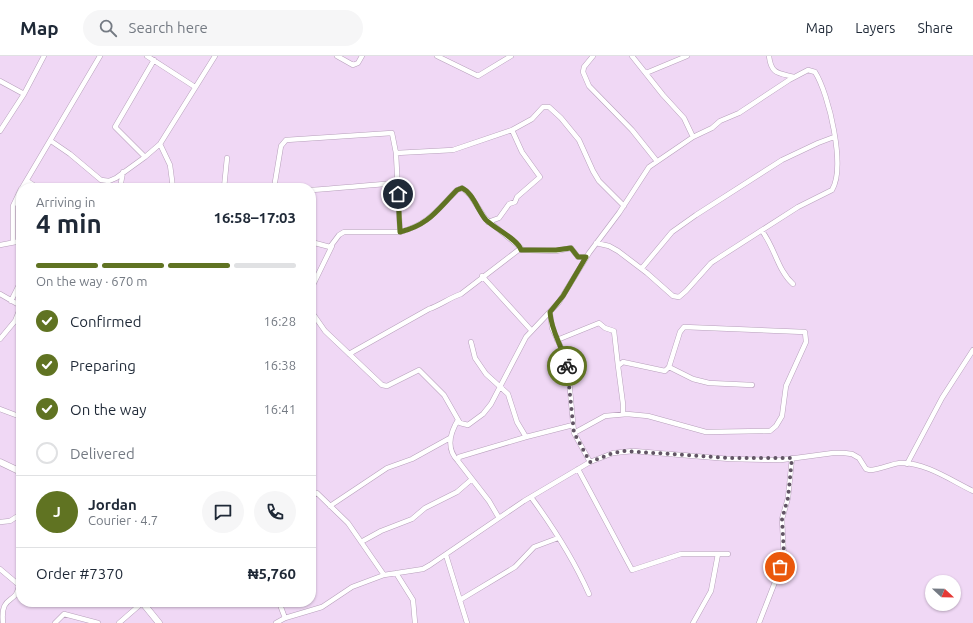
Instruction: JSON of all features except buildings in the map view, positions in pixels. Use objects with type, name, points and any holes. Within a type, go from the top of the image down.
[{"type":"street","points":[[0,131],[24,94],[43,56]]},
{"type":"street","points":[[30,183],[27,181],[100,56]]},
{"type":"street","points":[[147,56],[195,87]]},
{"type":"street","points":[[51,141],[70,154],[101,180],[109,181],[145,158],[160,144],[215,56]]},
{"type":"street","points":[[337,56],[353,65],[358,63],[362,56]]},
{"type":"street","points":[[437,56],[478,76],[511,56]]},
{"type":"street","points":[[593,56],[584,67],[583,72],[589,86],[632,130],[656,160]]},
{"type":"street","points":[[632,56],[684,118],[693,137]]},
{"type":"street","points":[[646,73],[687,56]]},
{"type":"street","points":[[769,56],[773,70],[794,77]]},
{"type":"street","points":[[145,158],[115,127],[154,60]]},
{"type":"street","points":[[316,318],[325,331],[384,386],[419,370],[444,395],[458,420],[464,425],[468,425],[483,414],[500,388],[531,330],[550,312],[563,296],[586,257],[596,243],[624,206],[642,175],[656,160],[693,137],[712,128],[720,121],[738,113],[794,77],[808,70],[815,72],[828,102],[834,137],[836,180],[832,190],[798,206],[711,264],[679,297],[672,296],[642,268],[609,246],[596,243]]},
{"type":"street","points":[[0,81],[24,94]]},
{"type":"street","points":[[396,153],[450,151],[512,130],[532,119],[543,107],[549,107],[561,118],[579,140],[599,181],[624,206]]},
{"type":"street","points":[[488,222],[499,218],[508,205],[514,202],[517,197],[540,177],[522,152],[512,130]]},
{"type":"street","points":[[275,183],[281,146],[286,140],[327,139],[390,133],[393,135],[396,153],[400,232]]},
{"type":"street","points":[[642,268],[672,232],[696,215],[782,160],[818,142],[834,137]]},
{"type":"street","points":[[160,144],[170,165],[172,183]]},
{"type":"street","points":[[224,183],[227,158]]},
{"type":"street","points":[[121,183],[124,172]]},
{"type":"street","points":[[316,190],[338,189],[357,185],[398,183]]},
{"type":"street","points":[[316,279],[339,235],[344,232],[400,232],[414,227],[431,218],[454,193],[462,188],[466,190],[488,222],[514,241],[521,250]]},
{"type":"street","points":[[13,242],[13,206],[16,200]]},
{"type":"street","points":[[762,231],[772,243],[784,275],[793,284]]},
{"type":"street","points":[[0,245],[16,242]]},
{"type":"street","points":[[316,244],[327,248],[332,246]]},
{"type":"street","points":[[349,354],[429,309],[441,305],[452,297],[461,294],[482,276],[521,250],[556,250],[571,248],[578,257],[586,257]]},
{"type":"street","points":[[482,276],[531,330]]},
{"type":"street","points":[[11,301],[16,291]]},
{"type":"street","points":[[0,294],[16,304]]},
{"type":"street","points":[[550,312],[552,328],[564,354],[568,369],[574,433],[590,462]]},
{"type":"street","points":[[0,339],[16,318]]},
{"type":"street","points":[[557,340],[599,323],[605,328],[614,331],[624,404],[623,414]]},
{"type":"street","points":[[574,433],[605,416],[623,414],[648,416],[706,432],[770,431],[782,416],[786,386],[806,342],[805,332],[684,327],[680,332],[669,367],[665,371],[623,362],[618,366]]},
{"type":"street","points":[[471,342],[472,349],[480,366],[490,379],[508,394],[517,422],[526,437]]},
{"type":"street","points":[[907,464],[942,398],[973,350]]},
{"type":"street","points":[[669,367],[693,379],[709,383],[752,385]]},
{"type":"street","points":[[0,410],[16,415]]},
{"type":"street","points":[[458,420],[451,431],[450,438],[453,455],[499,518]]},
{"type":"street","points":[[458,461],[460,457],[526,437],[574,426]]},
{"type":"street","points":[[330,506],[387,468],[412,459],[450,438]]},
{"type":"street","points":[[277,623],[285,618],[322,607],[352,587],[384,575],[423,569],[446,555],[530,497],[590,462],[613,453],[625,451],[736,459],[792,458],[844,453],[852,454],[859,458],[866,469],[870,470],[900,463],[907,464],[943,475],[973,492]]},
{"type":"street","points":[[759,623],[784,559],[782,519],[788,498],[792,458]]},
{"type":"street","points":[[0,462],[16,470]]},
{"type":"street","points":[[578,469],[632,570],[681,554],[728,554]]},
{"type":"street","points":[[361,542],[381,530],[412,519],[425,508],[457,492],[472,479]]},
{"type":"street","points":[[316,493],[348,523],[384,575]]},
{"type":"street","points":[[530,497],[580,573],[589,594]]},
{"type":"street","points":[[0,522],[10,521],[16,517]]},
{"type":"street","points":[[460,600],[515,567],[534,548],[558,538]]},
{"type":"street","points":[[693,623],[711,592],[718,554]]},
{"type":"street","points":[[446,555],[467,623]]},
{"type":"street","points":[[0,569],[16,582]]},
{"type":"street","points":[[396,573],[413,600],[415,623]]},
{"type":"street","points":[[3,623],[1,611],[2,606],[16,592]]},
{"type":"street","points":[[120,623],[137,607]]},
{"type":"street","points":[[146,607],[159,623]]},
{"type":"street","points":[[281,607],[285,618]]},
{"type":"street","points":[[55,623],[64,614],[98,623]]},
{"type":"way so far","points":[[567,366],[574,433],[590,462],[613,453],[625,451],[742,459],[781,460],[792,458],[788,498],[782,519],[784,559],[780,567]]},
{"type":"route","points":[[398,194],[400,232],[420,225],[431,218],[457,190],[462,188],[470,195],[481,213],[492,226],[514,241],[521,247],[521,250],[561,250],[571,248],[578,257],[586,257],[563,296],[550,312],[552,328],[564,354],[567,366]]}]
